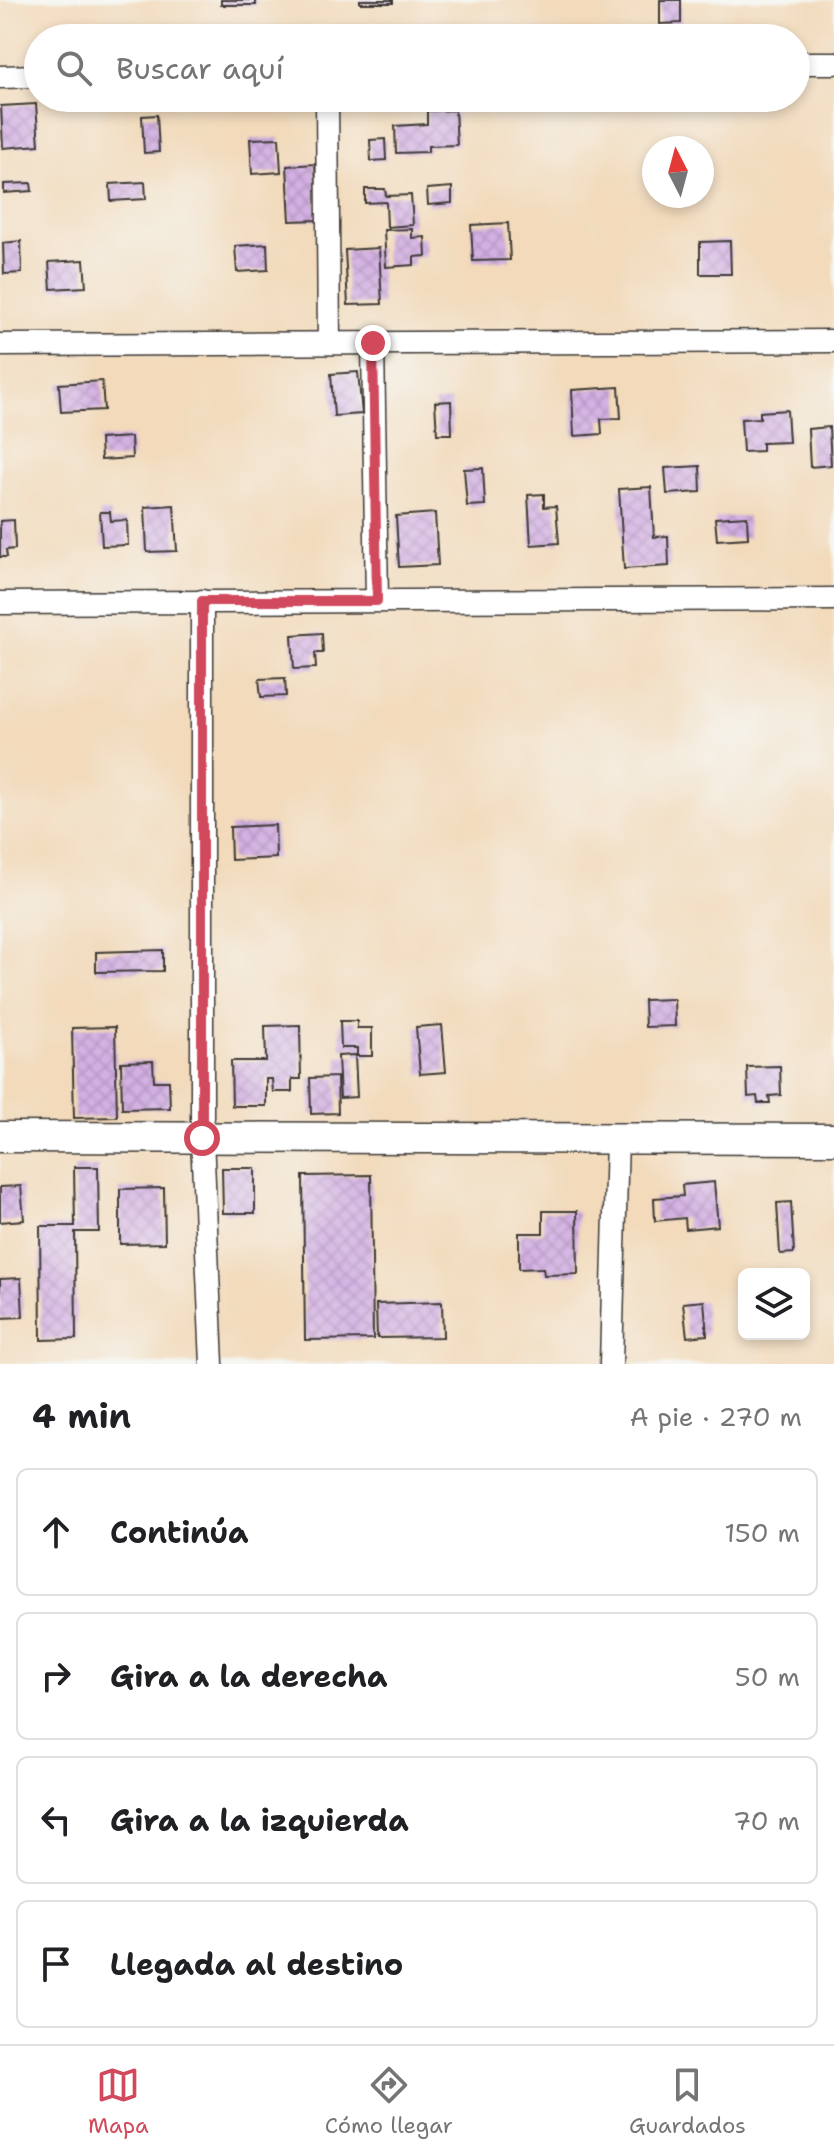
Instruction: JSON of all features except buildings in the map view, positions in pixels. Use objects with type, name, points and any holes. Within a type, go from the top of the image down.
[{"type":"street","points":[[810,63],[834,63]]},
{"type":"street","points":[[0,77],[24,76]]},
{"type":"street","points":[[327,112],[329,343]]},
{"type":"street","points":[[0,345],[834,341]]},
{"type":"street","points":[[373,343],[377,601]]},
{"type":"street","points":[[0,603],[834,599]]},
{"type":"street","points":[[202,601],[202,1138],[212,1364]]},
{"type":"street","points":[[0,1137],[834,1139]]},
{"type":"street","points":[[611,1364],[617,1138]]},
{"type":"route","points":[[202,1138],[202,601],[377,601],[373,343]]}]
